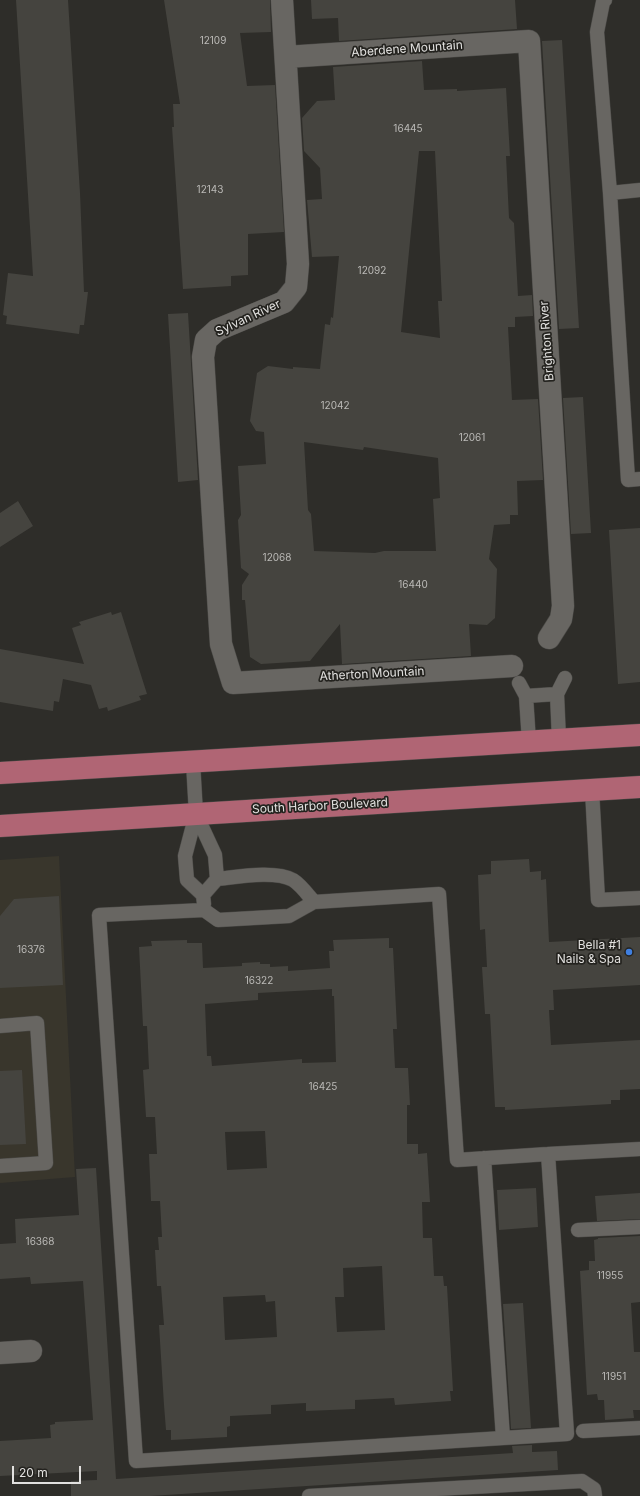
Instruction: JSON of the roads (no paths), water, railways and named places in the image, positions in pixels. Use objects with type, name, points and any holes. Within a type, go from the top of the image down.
[{"type":"main road","points":[[0,772],[640,735]]},
{"type":"main road","name":"South Harbor Boulevard","points":[[0,826],[640,787]]},
{"type":"street","name":"Sylvan River","points":[[232,683],[221,644],[204,357],[206,340],[217,330],[284,302],[296,287],[298,264],[282,0]]},
{"type":"street","name":"Aberdene Mountain","points":[[286,58],[529,41]]},
{"type":"street","name":"Brighton River","points":[[529,41],[563,606],[561,619],[549,638]]},
{"type":"street","name":"Atherton Mountain","points":[[232,683],[515,675]]},
{"type":"street","points":[[0,1353],[31,1351]]},
{"type":"lane","points":[[605,0],[603,2],[597,32],[610,193],[628,480],[640,480]]},
{"type":"lane","points":[[610,193],[640,190]]},
{"type":"lane","points":[[515,675],[526,696],[529,742]]},
{"type":"lane","points":[[560,740],[557,694],[565,678]]},
{"type":"lane","points":[[526,696],[557,694]]},
{"type":"lane","points":[[193,762],[196,814],[185,856],[187,880],[203,895],[204,910]]},
{"type":"lane","points":[[592,790],[598,900],[640,898]]},
{"type":"lane","points":[[196,814],[215,855],[217,879]]},
{"type":"lane","points":[[203,895],[217,879],[275,875],[285,876],[294,881],[314,902]]},
{"type":"lane","points":[[548,1154],[567,1434],[136,1461],[99,915],[204,910],[218,920],[289,916],[314,902],[439,894],[457,1160],[548,1154],[640,1149]]},
{"type":"lane","points":[[0,1026],[37,1023],[46,1163],[0,1166]]},
{"type":"lane","points":[[484,1158],[503,1438]]},
{"type":"lane","points":[[578,1230],[640,1227]]},
{"type":"lane","points":[[583,1431],[640,1428]]},
{"type":"lane","points":[[309,1496],[582,1481],[594,1489],[594,1496]]},
{"type":"place","name":"Bella #1 Nails & Spa","points":[[629,952]]}]
